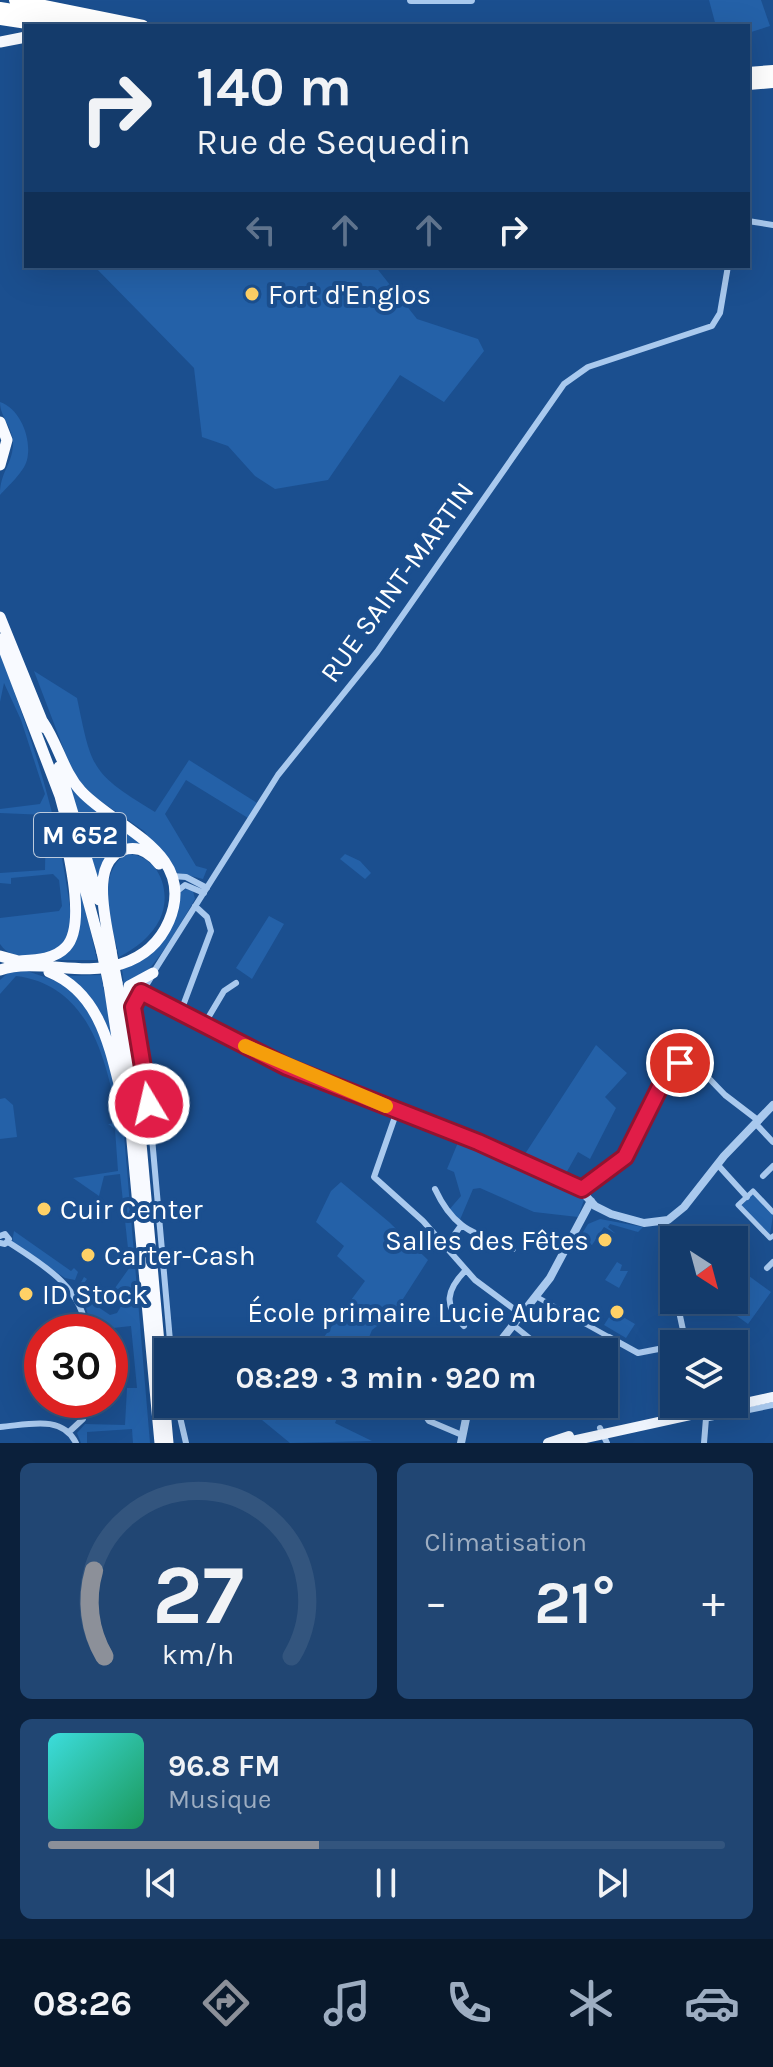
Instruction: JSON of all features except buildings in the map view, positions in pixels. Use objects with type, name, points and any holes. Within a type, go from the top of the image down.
[{"type":"highway","points":[[15,0],[134,24]]},
{"type":"highway","points":[[25,0],[48,6]]},
{"type":"highway","points":[[0,8],[101,24]]},
{"type":"highway","points":[[0,19],[34,24]]},
{"type":"highway","points":[[0,42],[24,37]]},
{"type":"highway","points":[[750,73],[773,71]]},
{"type":"highway","points":[[750,84],[773,82]]},
{"type":"highway","points":[[0,422],[7,440],[0,465]]},
{"type":"highway","name":"M 652","points":[[0,617],[43,722],[90,867],[113,984],[135,1126],[171,1443]]},
{"type":"highway","name":"M 652","points":[[0,639],[45,752],[107,952]]},
{"type":"highway","points":[[0,970],[96,970],[133,960],[152,947],[171,917],[171,877],[151,844],[99,808],[78,787],[43,722]]},
{"type":"highway","points":[[14,961],[44,959],[58,953],[71,941],[75,924],[63,830],[45,752]]},
{"type":"highway","points":[[0,956],[14,961],[85,965],[127,957],[145,945],[159,929],[171,893],[160,865],[146,851],[129,848],[111,858],[104,875],[107,952]]},
{"type":"highway","points":[[41,969],[72,985],[93,1008],[135,1126]]},
{"type":"highway","points":[[135,1126],[127,1002],[129,986],[140,987],[153,973]]},
{"type":"highway","name":"M 652","points":[[135,1126],[160,1443]]},
{"type":"highway","points":[[153,1384],[153,1443]]},
{"type":"main road","points":[[748,1399],[773,1395]]},
{"type":"main road","points":[[748,1400],[773,1395]]},
{"type":"main road","points":[[563,1443],[669,1418]]},
{"type":"main road","points":[[548,1443],[603,1434]]},
{"type":"street","points":[[411,0],[471,0]]},
{"type":"street","points":[[750,221],[773,225]]},
{"type":"street","name":"RUE SAINT-MARTIN","points":[[153,973],[283,768],[377,652],[567,380],[594,365],[712,326],[720,313],[728,268]]},
{"type":"street","points":[[171,877],[186,877],[205,890]]},
{"type":"street","points":[[171,893],[185,885],[205,890]]},
{"type":"street","points":[[181,1011],[211,931],[207,917],[195,906]]},
{"type":"street","points":[[205,1023],[224,991],[236,983]]},
{"type":"street","points":[[170,1338],[151,1118],[133,1007],[140,987],[287,1067],[582,1189],[600,1210],[640,1222],[668,1220],[680,1212],[717,1164],[773,1105]]},
{"type":"street","points":[[582,1189],[625,1157],[662,1083],[680,1063],[697,1066],[757,1122],[773,1142]]},
{"type":"street","points":[[397,1111],[374,1175],[466,1270],[522,1315]]},
{"type":"street","points":[[717,1164],[747,1197]]},
{"type":"street","points":[[763,1176],[773,1166]]},
{"type":"street","points":[[435,1189],[460,1227],[513,1249]]},
{"type":"street","points":[[773,1212],[753,1191],[738,1205],[770,1238],[773,1236]]},
{"type":"street","points":[[503,1338],[537,1297],[591,1201]]},
{"type":"street","points":[[577,1229],[600,1210]]},
{"type":"street","points":[[446,1246],[460,1227]]},
{"type":"street","points":[[0,1236],[7,1236],[2,1243],[63,1280],[84,1314]]},
{"type":"street","points":[[767,1268],[773,1262]]},
{"type":"street","points":[[464,1326],[452,1315],[449,1305],[454,1284],[466,1270]]},
{"type":"street","points":[[537,1297],[638,1353],[660,1349]]},
{"type":"street","points":[[440,1306],[449,1305]]},
{"type":"street","points":[[513,1325],[529,1338]]},
{"type":"street","points":[[748,1406],[773,1405]]},
{"type":"street","points":[[70,1431],[83,1418]]},
{"type":"street","points":[[180,1418],[186,1443]]},
{"type":"street","points":[[427,1418],[462,1439],[466,1418]]},
{"type":"street","points":[[704,1443],[705,1418]]},
{"type":"street","points":[[0,1427],[49,1423],[70,1431],[76,1443]]},
{"type":"shaded area","points":[[709,0],[761,0],[770,26],[750,32],[750,24],[715,24]]},
{"type":"shaded area","points":[[96,268],[377,268],[417,319],[478,339],[484,351],[444,402],[400,375],[328,480],[275,489],[255,476],[228,446],[202,437],[194,368]]},
{"type":"shaded area","points":[[0,402],[19,418],[26,435],[28,452],[23,469],[0,495],[13,445]]},
{"type":"shaded area","points":[[0,653],[48,798],[70,912],[71,925],[65,941],[53,950],[32,956],[14,954],[3,948],[0,944],[0,918],[59,911],[62,906],[59,880],[53,874],[11,878],[11,884],[0,883],[0,873],[45,870],[46,815],[0,813],[0,809],[40,804],[45,794],[21,720],[4,683],[0,702]]},
{"type":"shaded area","points":[[34,671],[77,698],[91,755],[98,767],[118,788],[155,812],[189,760],[257,803],[248,818],[186,780],[165,814],[196,866],[207,869],[203,879],[175,872],[144,831],[96,798],[80,782],[69,763]]},
{"type":"shaded area","points":[[67,779],[159,858],[119,849],[100,885]]},
{"type":"shaded area","points":[[125,854],[137,855],[154,867],[160,876],[165,897],[160,919],[148,937],[119,957],[108,889],[110,876]]},
{"type":"shaded area","points":[[345,854],[360,861],[371,873],[365,879],[340,859]]},
{"type":"shaded area","points":[[75,863],[97,960],[50,960],[70,948]]},
{"type":"shaded area","points":[[186,889],[193,891],[195,899],[156,961],[125,993],[122,969],[149,955],[178,894]]},
{"type":"shaded area","points":[[269,916],[284,924],[252,979],[236,968]]},
{"type":"shaded area","points":[[27,971],[62,983],[87,1005],[109,1059],[123,1123],[150,1443],[133,1443],[132,1429],[87,1432],[87,1443],[81,1443],[77,1433],[85,1424],[125,1425],[125,1418],[128,1418],[128,1388],[137,1388],[128,1314],[114,1314],[123,1303],[110,1295],[130,1267],[120,1174],[104,1176],[99,1196],[73,1178],[118,1171],[115,1129],[108,1124],[118,1123],[100,1051],[77,1010],[61,994],[41,982],[16,976],[0,994],[0,980],[9,972]]},
{"type":"shaded area","points":[[101,975],[116,1054],[67,976]]},
{"type":"shaded area","points":[[596,1045],[627,1073],[605,1097],[616,1108],[590,1159],[578,1152],[565,1175],[523,1157]]},
{"type":"shaded area","points":[[5,1098],[13,1105],[17,1137],[0,1139],[0,1099]]},
{"type":"shaded area","points":[[459,1140],[585,1197],[578,1217],[534,1212],[480,1188],[473,1189],[459,1222],[448,1211],[461,1196],[454,1172],[447,1169]]},
{"type":"shaded area","points":[[341,1182],[428,1260],[394,1313],[372,1330],[369,1338],[323,1338],[365,1281],[337,1256],[344,1246],[316,1222],[331,1191]]},
{"type":"shaded area","points":[[753,1194],[773,1215],[770,1235],[741,1206]]},
{"type":"shaded area","points":[[600,1219],[643,1227],[638,1232],[610,1224],[608,1227],[616,1234],[604,1227],[592,1245],[580,1237],[588,1224]]},
{"type":"shaded area","points":[[14,1231],[71,1271],[74,1268],[78,1272],[75,1280],[65,1278],[12,1242]]},
{"type":"shaded area","points":[[617,1262],[622,1265],[620,1271],[628,1271],[619,1288],[605,1280]]},
{"type":"shaded area","points":[[748,1275],[771,1292],[748,1324],[734,1314],[748,1314]]},
{"type":"shaded area","points":[[84,1277],[87,1279],[77,1293],[108,1314],[88,1314],[74,1295]]},
{"type":"shaded area","points":[[613,1311],[635,1324],[626,1338],[604,1325]]},
{"type":"shaded area","points":[[337,1418],[335,1423],[372,1441],[290,1443],[262,1420]]},
{"type":"slow traffic","points":[[245,1046],[292,1069],[386,1106]]},
{"type":"place","name":"Fort d'Englos","points":[[252,294]]},
{"type":"place","name":"Cuir Center","points":[[44,1209]]},
{"type":"place","name":"Salles des Fêtes","points":[[605,1240]]},
{"type":"place","name":"Carter-Cash","points":[[88,1255]]},
{"type":"place","name":"ID Stock","points":[[26,1294]]},
{"type":"place","name":"École primaire Lucie Aubrac","points":[[617,1312]]},
{"type":"route","points":[[149,1104],[133,1007],[141,992],[287,1067],[478,1142],[582,1189],[615,1168],[625,1157],[662,1083],[680,1063]]}]
